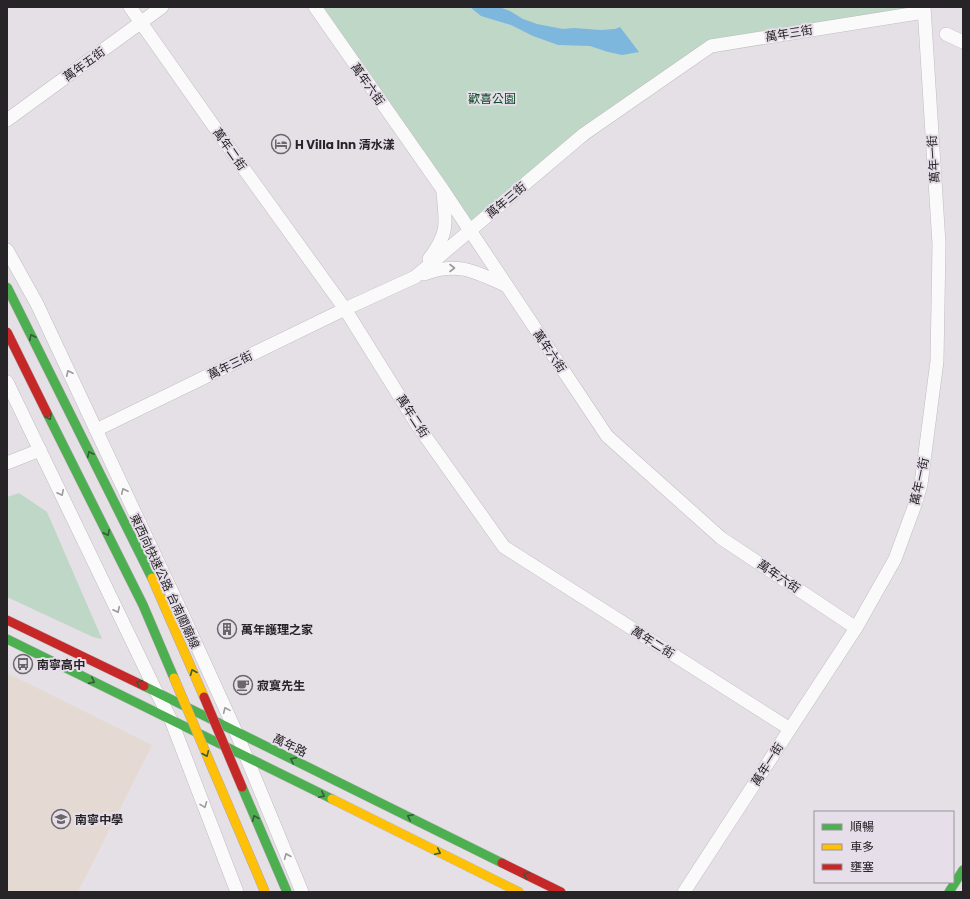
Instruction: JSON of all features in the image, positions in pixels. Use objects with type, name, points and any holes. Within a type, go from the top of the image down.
[{"type":"main road","name":"東西向快速公路 台南關廟線","points":[[7,287],[160,594],[287,892]]},
{"type":"main road","points":[[7,332],[143,605],[265,892]]},
{"type":"main road","name":"萬年路","points":[[7,620],[156,691],[561,892]]},
{"type":"main road","points":[[7,640],[519,892]]},
{"type":"main road","points":[[949,892],[963,870]]},
{"type":"street","name":"萬年二街","points":[[130,7],[244,170],[345,309],[418,426],[504,547],[790,729]]},
{"type":"street","name":"萬年五街","points":[[7,120],[162,7]]},
{"type":"street","name":"萬年六街","points":[[315,7],[443,190],[607,436],[721,538],[856,628]]},
{"type":"street","name":"萬年三街","points":[[96,430],[345,309],[414,278],[584,134],[711,46],[924,9]]},
{"type":"street","name":"萬年一街","points":[[684,892],[856,628],[895,559],[916,502],[922,476],[937,361],[939,244],[924,9]]},
{"type":"street","points":[[946,34],[963,42]]},
{"type":"street","points":[[414,278],[439,245],[445,229],[443,190]]},
{"type":"street","points":[[7,250],[37,304],[181,611],[236,732],[302,892]]},
{"type":"street","points":[[414,278],[432,270],[457,268],[468,270],[507,286]]},
{"type":"street","points":[[7,382],[171,720],[238,892]]},
{"type":"street","points":[[7,463],[40,450]]},
{"type":"shaded area","name":"南寧中學","points":[[7,673],[152,745],[78,892],[7,892]]},
{"type":"green space","name":"歡喜公園","points":[[315,7],[924,7],[711,46],[470,230]]},
{"type":"green space","points":[[19,493],[47,512],[102,639],[93,637],[7,597],[7,497]]},
{"type":"water","points":[[470,7],[499,7],[537,24],[563,29],[574,28],[601,30],[620,27],[639,52],[622,55],[590,46],[558,45],[533,36],[511,25],[481,16]]},
{"type":"traffic: fast","points":[[7,287],[152,578]]},
{"type":"traffic: fast","points":[[47,413],[143,605],[174,678]]},
{"type":"traffic: fast","points":[[7,639],[332,799]]},
{"type":"traffic: fast","points":[[144,686],[502,863]]},
{"type":"traffic: fast","points":[[242,787],[287,892]]},
{"type":"traffic: fast","points":[[949,892],[963,870]]},
{"type":"traffic: slow","points":[[152,578],[204,697]]},
{"type":"traffic: slow","points":[[174,678],[265,892]]},
{"type":"traffic: slow","points":[[332,799],[519,892]]},
{"type":"traffic: jam","points":[[7,332],[47,413]]},
{"type":"traffic: jam","points":[[7,620],[144,686]]},
{"type":"traffic: jam","points":[[204,697],[242,787]]},
{"type":"traffic: jam","points":[[502,863],[561,892]]},
{"type":"place","name":"H Villa Inn 清水漾","points":[[281,144]]},
{"type":"place","name":"萬年護理之家","points":[[227,629]]},
{"type":"place","name":"南寧高中","points":[[23,664]]},
{"type":"place","name":"寂寞先生","points":[[243,685]]},
{"type":"place","name":"南寧中學","points":[[61,819]]}]
